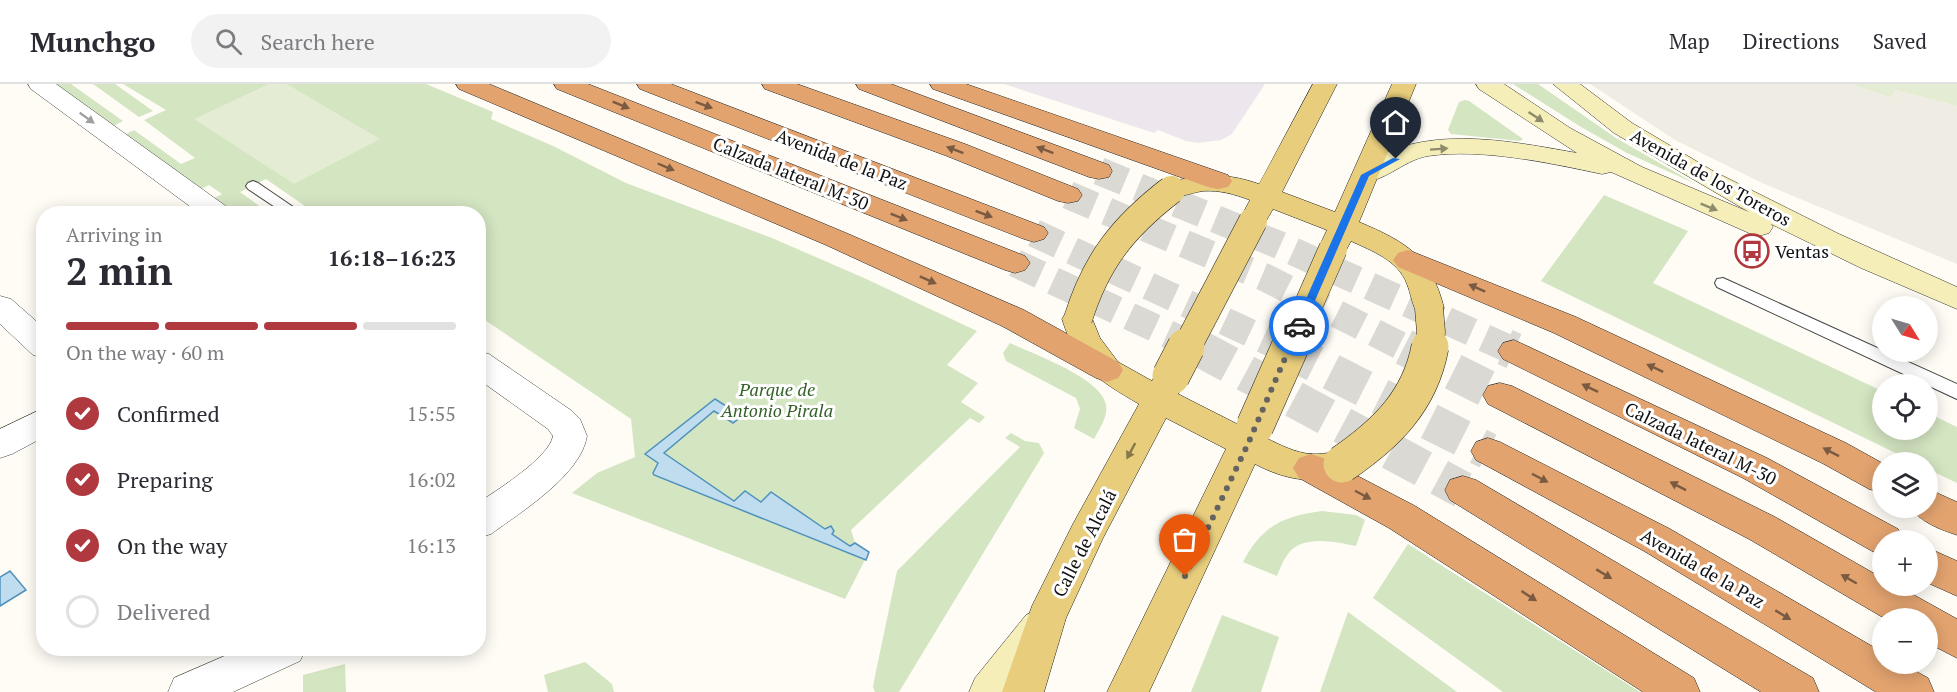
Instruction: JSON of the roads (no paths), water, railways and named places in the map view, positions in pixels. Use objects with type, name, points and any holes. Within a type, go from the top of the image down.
[{"type":"highway","points":[[468,84],[837,238],[1013,318],[1107,370]]},
{"type":"highway","name":"Calzada lateral M-30","points":[[566,84],[1015,263]]},
{"type":"highway","name":"Avenida de la Paz","points":[[649,84],[1034,233]]},
{"type":"highway","points":[[774,84],[956,150],[1068,195]]},
{"type":"highway","points":[[868,84],[1099,171]]},
{"type":"highway","points":[[942,84],[1218,181]]},
{"type":"highway","points":[[1408,260],[1565,326],[1834,453],[1872,474]]},
{"type":"highway","name":"Calzada lateral M-30","points":[[1514,351],[1755,468],[1872,533]]},
{"type":"highway","points":[[1500,395],[1762,528],[1901,608]]},
{"type":"highway","name":"Avenida de la Paz","points":[[1488,451],[1657,540],[1913,692]]},
{"type":"highway","points":[[1327,466],[1679,692]]},
{"type":"highway","points":[[1463,490],[1798,692]]},
{"type":"highway","points":[[1938,510],[1957,520]]},
{"type":"highway","points":[[1938,570],[1957,580]]},
{"type":"highway","points":[[1938,629],[1957,640]]},
{"type":"main road","name":"Calle de Alcalá","points":[[1023,692],[1046,618],[1086,536],[1325,84]]},
{"type":"main road","points":[[1128,692],[1251,436],[1404,84]]},
{"type":"main road","points":[[1218,181],[1260,209],[1338,238],[1408,260],[1424,284],[1430,308],[1431,340],[1421,379],[1399,418],[1373,444],[1327,466],[1276,459],[1251,436],[1164,388],[1107,370],[1085,341],[1078,320],[1086,289],[1103,256],[1125,228],[1171,190],[1196,182],[1218,181]]},
{"type":"street","points":[[40,84],[207,206]]},
{"type":"street","name":"Avenida de los Toreros","points":[[1488,84],[1561,133],[1632,173],[1761,228],[1864,259]]},
{"type":"street","name":"Avenida de los Toreros","points":[[1565,84],[1622,127],[1697,174],[1864,259],[1957,299]]},
{"type":"street","name":"Avenida de los Toreros","points":[[1365,175],[1412,152],[1444,148],[1516,152],[1582,162],[1632,173]]},
{"type":"street","points":[[0,306],[36,340]]},
{"type":"street","points":[[486,368],[568,427],[571,438],[566,451],[554,464],[486,517]]},
{"type":"street","points":[[0,445],[36,425]]},
{"type":"street","points":[[990,692],[1046,618]]},
{"type":"street","points":[[189,692],[268,656]]},
{"type":"lane","points":[[253,186],[283,206]]},
{"type":"lane","points":[[1723,283],[1957,392]]},
{"type":"water","points":[[715,399],[742,416],[733,423],[714,411],[664,453],[734,501],[745,491],[761,502],[771,492],[825,529],[831,526],[834,531],[832,534],[850,546],[855,543],[869,552],[866,560],[654,475],[658,463],[645,454]]},
{"type":"water","points":[[10,571],[26,590],[0,606],[0,577]]},
{"type":"tunnel","points":[[1099,171],[1279,245],[1509,349]]},
{"type":"tunnel","points":[[1068,195],[1266,278],[1407,349]]},
{"type":"tunnel","points":[[1034,233],[1285,349]]},
{"type":"tunnel","points":[[1015,263],[1200,349]]},
{"type":"tunnel","points":[[1197,347],[1463,490]]},
{"type":"tunnel","points":[[1282,347],[1488,451]]},
{"type":"tunnel","points":[[1404,347],[1500,395]]},
{"type":"tunnel","points":[[1505,347],[1514,351]]},
{"type":"place","name":"Ventas","points":[[1752,251]]},
{"type":"park label","name":"Parque de Antonio Pirala","points":[[777,399]]}]
